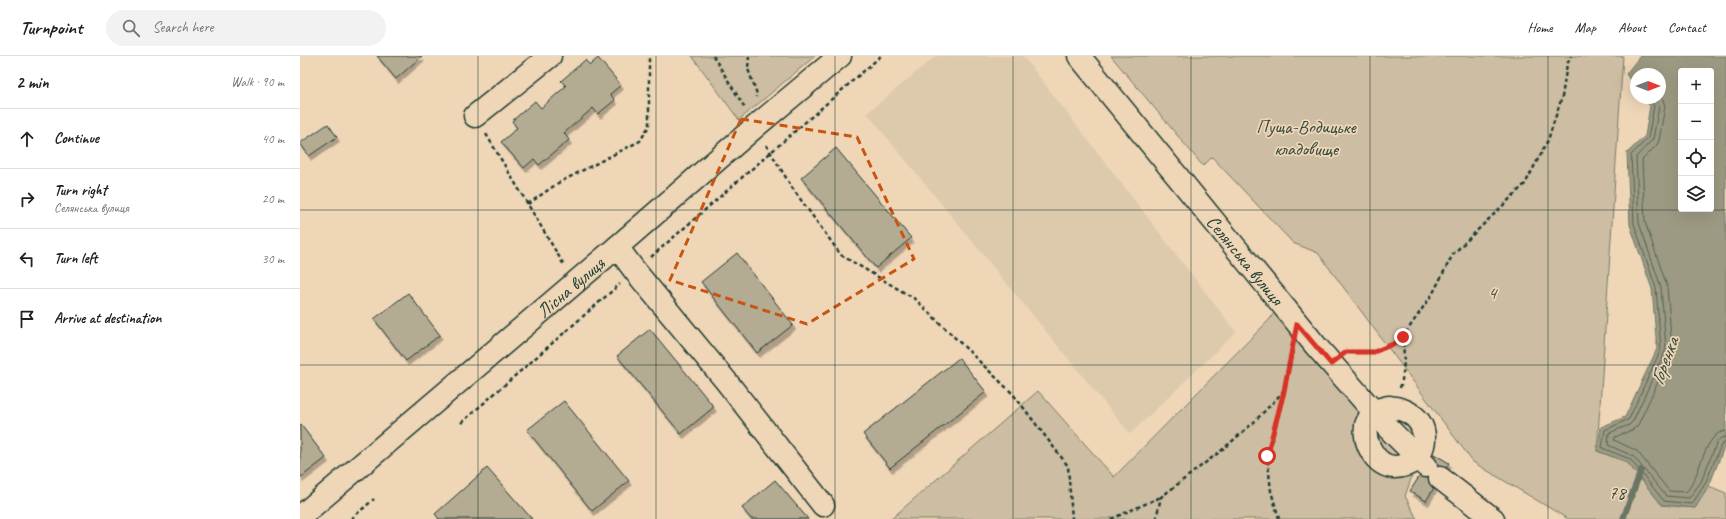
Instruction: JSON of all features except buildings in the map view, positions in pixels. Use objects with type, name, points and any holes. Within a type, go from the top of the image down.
[{"type":"street","points":[[475,116],[550,56]]},
{"type":"street","name":"Лісна вулиця","points":[[300,517],[575,284],[756,126],[840,56]]},
{"type":"street","name":"Селянська вулиця","points":[[1079,56],[1297,324],[1373,412],[1428,467],[1493,519]]},
{"type":"street","points":[[617,247],[726,381],[823,505]]},
{"type":"street","points":[[1373,412],[1366,425],[1367,444],[1373,454],[1382,463],[1394,467],[1428,467]]},
{"type":"path","points":[[528,204],[558,183],[640,142],[649,126],[649,56]]},
{"type":"path","points":[[713,56],[793,189],[841,255],[915,299],[1013,394],[1068,466],[1072,519]]},
{"type":"path","points":[[749,56],[748,69],[757,94],[754,102],[756,126]]},
{"type":"path","points":[[461,423],[881,56]]},
{"type":"path","points":[[1331,364],[1346,352],[1374,352],[1400,341],[1433,293],[1453,254],[1525,184],[1548,140],[1562,97],[1567,64],[1571,56]]},
{"type":"path","points":[[475,116],[575,284]]},
{"type":"path","points":[[1279,519],[1271,491],[1267,456],[1284,391],[1297,324]]},
{"type":"path","points":[[1398,393],[1404,376],[1405,361],[1403,337]]},
{"type":"path","points":[[1111,519],[1161,497],[1222,450],[1284,391]]},
{"type":"path","points":[[1156,519],[1161,497]]},
{"type":"path","points":[[351,519],[374,499]]},
{"type":"highlighted area","points":[[741,119],[857,137],[914,259],[807,324],[670,280]]},
{"type":"shaded area","points":[[936,56],[1023,56],[1236,332],[1130,434],[867,113]]},
{"type":"green space","points":[[692,56],[815,56],[739,120]]},
{"type":"green space","name":"4","points":[[1111,56],[1623,56],[1597,451],[1627,462],[1662,505],[1695,508],[1709,486],[1726,493],[1726,519],[1568,519],[1473,462],[1318,253],[1293,243],[1212,157],[1203,166]]},
{"type":"green space","points":[[1280,303],[1418,459],[1405,496],[1417,519],[891,519],[1038,391],[1114,477],[1270,319]]},
{"type":"water","points":[[1640,56],[1726,56],[1726,442],[1709,486],[1695,508],[1662,505],[1627,462],[1597,451],[1601,427],[1625,417],[1657,349],[1652,289],[1630,225],[1627,153],[1645,136],[1650,106],[1648,104],[1666,104],[1666,68],[1631,68]]},
{"type":"water","points":[[1630,69],[1630,80],[1626,74]]},
{"type":"waterway","name":"Горенка","points":[[1623,519],[1641,470]]},
{"type":"route","points":[[1267,456],[1284,391],[1297,324],[1331,364],[1346,352],[1374,352],[1400,341],[1403,337]]},
{"type":"park label","name":"Пуща-Водицьке кладовище","points":[[1306,137]]},
{"type":"park label","name":"78","points":[[1617,492]]}]
